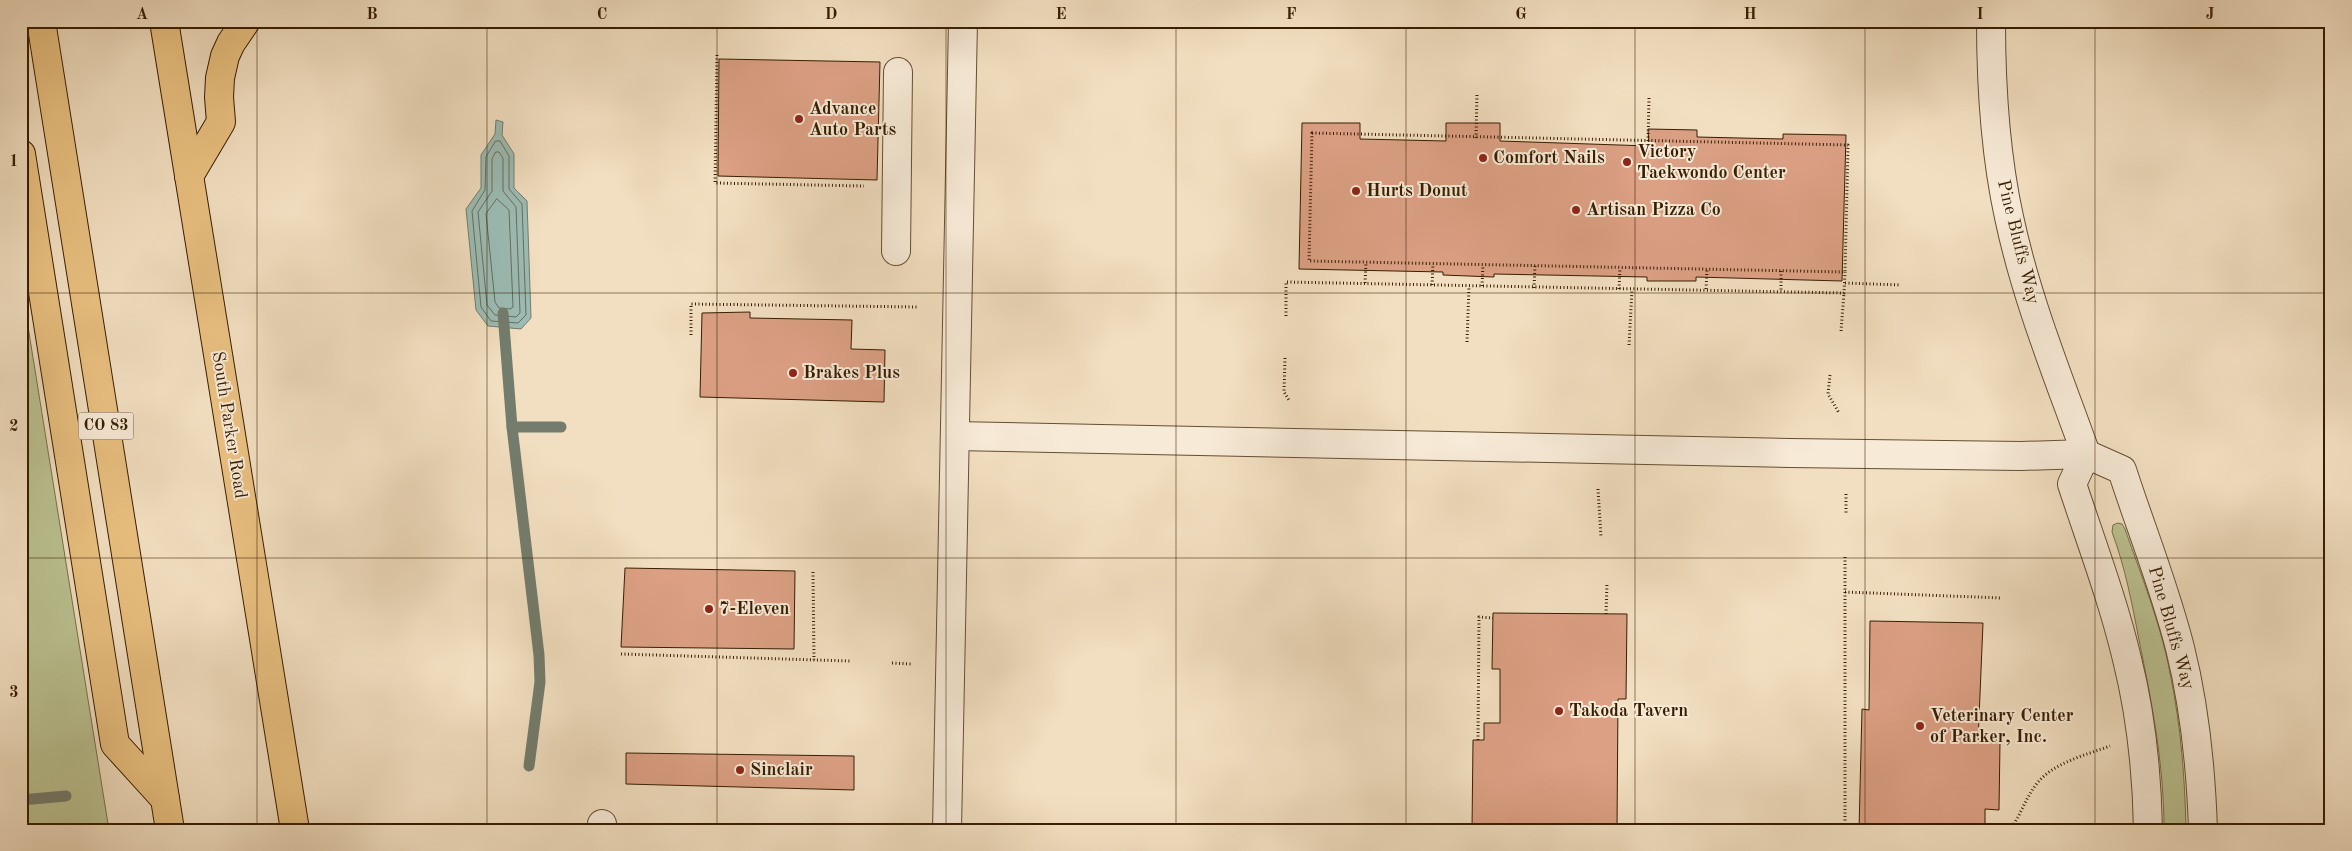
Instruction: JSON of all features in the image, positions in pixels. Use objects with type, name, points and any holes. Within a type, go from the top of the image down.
[{"type":"highway","name":"CO 83","points":[[41,21],[170,830]]},
{"type":"highway","name":"South Parker Road","points":[[164,21],[295,830]]},
{"type":"highway","points":[[189,176],[221,122],[220,78],[225,56],[231,43],[246,21]]},
{"type":"highway","points":[[21,154],[115,744],[165,799]]},
{"type":"street","points":[[948,830],[963,21]]},
{"type":"street","name":"Pine Bluffs Way","points":[[1991,21],[1994,107],[1999,156],[2009,217],[2033,304],[2086,454],[2122,470],[2174,628],[2187,682],[2197,742],[2203,830]]},
{"type":"street","points":[[896,251],[898,72]]},
{"type":"street","points":[[955,436],[2021,456],[2086,454],[2072,484],[2105,582],[2128,660],[2145,761],[2148,830]]},
{"type":"path","points":[[717,55],[715,183],[868,186]]},
{"type":"path","points":[[1476,138],[1477,94]]},
{"type":"path","points":[[1648,141],[1650,98]]},
{"type":"path","points":[[1841,331],[1845,283],[1848,145],[1312,133],[1309,261],[1845,272]]},
{"type":"path","points":[[1365,283],[1366,262]]},
{"type":"path","points":[[1432,264],[1432,285]]},
{"type":"path","points":[[1482,286],[1483,265]]},
{"type":"path","points":[[1534,288],[1535,266]]},
{"type":"path","points":[[1619,289],[1620,268]]},
{"type":"path","points":[[1706,290],[1707,270]]},
{"type":"path","points":[[1782,271],[1782,291]]},
{"type":"path","points":[[1286,316],[1286,282],[1844,293]]},
{"type":"path","points":[[1845,283],[1901,285]]},
{"type":"path","points":[[1467,342],[1469,286]]},
{"type":"path","points":[[1629,345],[1632,290]]},
{"type":"path","points":[[691,335],[692,304],[918,307]]},
{"type":"path","points":[[1285,358],[1284,392],[1289,400]]},
{"type":"path","points":[[1830,375],[1828,394],[1839,413]]},
{"type":"path","points":[[1598,489],[1601,537]]},
{"type":"path","points":[[1846,494],[1846,513]]},
{"type":"path","points":[[1845,557],[1845,830]]},
{"type":"path","points":[[814,572],[814,660]]},
{"type":"path","points":[[1606,614],[1607,583]]},
{"type":"path","points":[[1845,592],[2002,598]]},
{"type":"path","points":[[1478,740],[1479,617],[1493,618]]},
{"type":"path","points":[[621,654],[850,661]]},
{"type":"path","points":[[892,663],[912,664]]},
{"type":"path","points":[[2010,830],[2036,783],[2052,770],[2076,758],[2111,746]]},
{"type":"green space","points":[[21,283],[109,830],[21,830]]},
{"type":"green space","points":[[2122,524],[2125,529],[2151,603],[2167,659],[2180,735],[2186,830],[2164,830],[2160,758],[2153,711],[2128,585],[2112,532],[2113,525]]},
{"type":"water","points":[[496,120],[503,122],[502,135],[514,154],[514,188],[527,201],[531,318],[521,329],[488,326],[476,310],[466,209],[481,188],[481,155],[495,134]]},
{"type":"building","name":"Advance Auto Parts","points":[[719,59],[880,62],[877,180],[718,176]]},
{"type":"building","points":[[1302,123],[1360,123],[1360,139],[1446,141],[1446,123],[1500,123],[1500,141],[1649,146],[1648,129],[1697,130],[1697,137],[1783,139],[1783,134],[1846,135],[1842,281],[1696,277],[1696,281],[1647,281],[1647,277],[1494,274],[1494,277],[1443,275],[1443,272],[1299,269]]},
{"type":"building","name":"Brakes Plus","points":[[750,312],[750,318],[852,320],[851,349],[885,350],[884,402],[700,397],[702,313]]},
{"type":"building","name":"7-Eleven","points":[[625,568],[795,571],[794,649],[621,647]]},
{"type":"building","name":"Takoda Tavern","points":[[1493,613],[1627,614],[1626,699],[1618,699],[1617,830],[1472,830],[1473,740],[1484,740],[1484,723],[1500,723],[1500,669],[1492,669]]},
{"type":"building","name":"Veterinary Center of Parker, Inc.","points":[[1870,621],[1983,623],[1978,742],[2000,742],[1999,810],[1985,809],[1985,830],[1859,830],[1862,709],[1869,710]]},
{"type":"building","name":"Sinclair","points":[[626,753],[854,756],[854,790],[626,784]]},
{"type":"waterway","points":[[503,313],[512,427],[539,655],[540,682],[529,766]]},
{"type":"waterway","points":[[512,427],[561,427]]},
{"type":"waterway","points":[[21,800],[66,796]]},
{"type":"place","name":"Advance Auto Parts","points":[[799,119]]},
{"type":"place","name":"Comfort Nails","points":[[1483,158]]},
{"type":"place","name":"Victory Taekwondo Center","points":[[1627,162]]},
{"type":"place","name":"Hurts Donut","points":[[1356,191]]},
{"type":"place","name":"Artisan Pizza Co","points":[[1576,210]]},
{"type":"place","name":"Brakes Plus","points":[[793,373]]},
{"type":"place","name":"7-Eleven","points":[[709,609]]},
{"type":"place","name":"Takoda Tavern","points":[[1559,711]]},
{"type":"place","name":"Veterinary Center of Parker, Inc.","points":[[1920,726]]},
{"type":"place","name":"Sinclair","points":[[740,770]]}]
